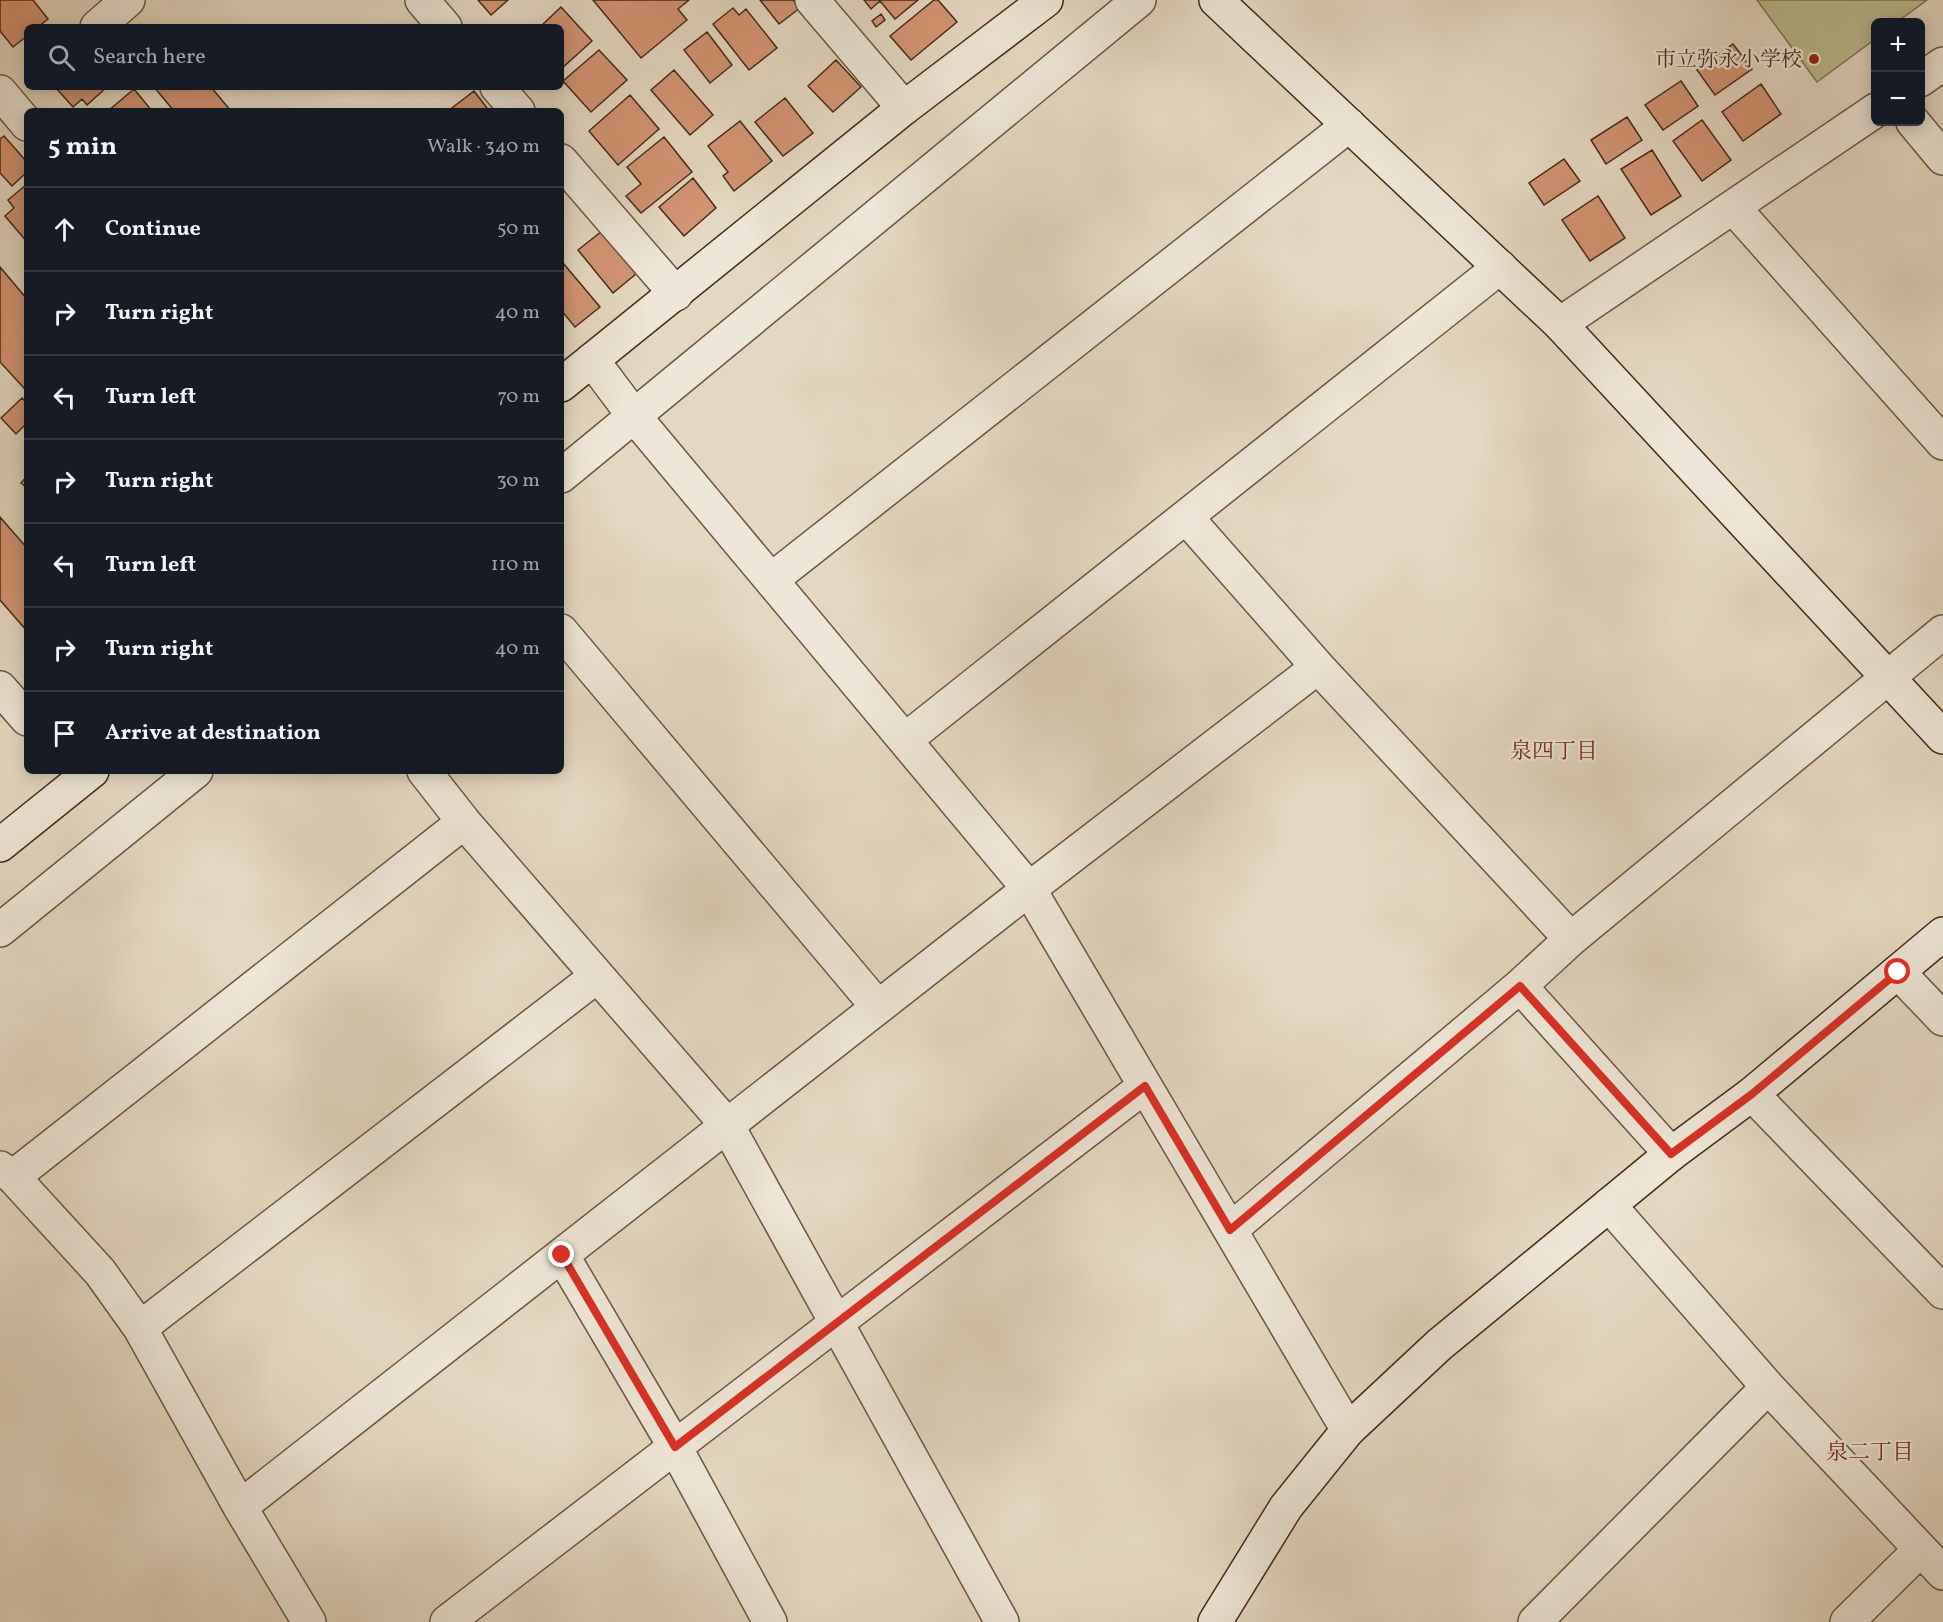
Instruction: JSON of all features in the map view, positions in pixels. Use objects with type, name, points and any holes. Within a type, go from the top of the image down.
[{"type":"street","points":[[100,24],[128,0]]},
{"type":"street","points":[[422,0],[442,24]]},
{"type":"street","points":[[812,0],[904,108]]},
{"type":"street","points":[[564,383],[904,108],[1046,0]]},
{"type":"street","points":[[564,474],[1139,0]]},
{"type":"street","points":[[1216,0],[1560,324],[1943,737]]},
{"type":"street","points":[[1925,77],[1943,64]]},
{"type":"street","points":[[500,90],[515,108]]},
{"type":"street","points":[[1560,324],[1871,113]]},
{"type":"street","points":[[771,580],[1349,125]]},
{"type":"street","points":[[1916,126],[1943,158]]},
{"type":"street","points":[[564,164],[676,294]]},
{"type":"street","points":[[1733,207],[1943,443]]},
{"type":"street","points":[[905,740],[1500,267]]},
{"type":"street","points":[[592,360],[634,416],[1029,889],[1348,1430]]},
{"type":"street","points":[[1186,517],[1318,667],[1571,939]]},
{"type":"street","points":[[1230,1230],[1520,986],[1571,939],[1943,632]]},
{"type":"street","points":[[564,635],[879,1007]]},
{"type":"street","points":[[240,1507],[1029,889],[1318,667]]},
{"type":"street","points":[[0,688],[24,716]]},
{"type":"street","points":[[0,845],[81,774]]},
{"type":"street","points":[[0,930],[192,774]]},
{"type":"street","points":[[425,774],[464,822],[727,1125],[1002,1622]]},
{"type":"street","points":[[309,1622],[240,1507],[140,1328],[100,1272],[6,1173],[464,822]]},
{"type":"street","points":[[1215,1622],[1286,1507],[1348,1430],[1439,1345],[1671,1154],[1752,1094],[1943,934]]},
{"type":"street","points":[[1898,972],[1943,1019]]},
{"type":"street","points":[[140,1328],[597,976]]},
{"type":"street","points":[[1520,986],[1671,1154]]},
{"type":"street","points":[[447,1622],[1145,1086]]},
{"type":"street","points":[[1752,1094],[1943,1292]]},
{"type":"street","points":[[1609,1205],[1768,1388],[1943,1573]]},
{"type":"street","points":[[562,1255],[675,1447],[762,1619]]},
{"type":"street","points":[[1535,1622],[1768,1388]]},
{"type":"street","points":[[1847,1622],[1920,1550]]},
{"type":"green space","points":[[1757,0],[1927,0],[1902,18],[1871,18],[1871,42],[1817,82]]},
{"type":"building","points":[[0,0],[33,0],[48,19],[42,24],[24,24],[24,38],[13,47],[0,31]]},
{"type":"building","points":[[478,0],[508,0],[491,15]]},
{"type":"building","points":[[593,0],[689,0],[678,9],[687,20],[641,58]]},
{"type":"building","points":[[760,0],[793,0],[800,8],[779,24]]},
{"type":"building","points":[[864,0],[918,0],[895,19],[880,1],[871,9]]},
{"type":"building","points":[[934,0],[938,0],[957,22],[911,60],[890,36]]},
{"type":"building","points":[[561,7],[592,41],[564,66],[564,24],[543,24]]},
{"type":"building","points":[[733,8],[739,15],[746,9],[777,48],[749,70],[713,24]]},
{"type":"building","points":[[881,14],[885,20],[876,27],[872,21]]},
{"type":"building","points":[[707,32],[732,65],[710,83],[684,50]]},
{"type":"building","points":[[1733,44],[1752,69],[1715,95],[1697,70]]},
{"type":"building","points":[[599,50],[627,80],[591,112],[564,80]]},
{"type":"building","points":[[836,60],[861,87],[833,112],[808,86]]},
{"type":"building","points":[[674,70],[713,115],[690,135],[651,90]]},
{"type":"building","points":[[1681,81],[1698,106],[1663,130],[1645,105]]},
{"type":"building","points":[[1761,84],[1781,114],[1743,141],[1722,112]]},
{"type":"building","points":[[58,90],[104,90],[87,105],[82,99],[73,107]]},
{"type":"building","points":[[135,90],[150,108],[112,108]]},
{"type":"building","points":[[156,90],[214,90],[228,108],[172,108]]},
{"type":"building","points":[[474,91],[487,108],[452,108]]},
{"type":"building","points":[[630,95],[659,129],[618,165],[589,131]]},
{"type":"building","points":[[785,98],[813,133],[783,156],[755,122]]},
{"type":"building","points":[[1627,117],[1642,140],[1606,164],[1591,140]]},
{"type":"building","points":[[1702,120],[1731,160],[1702,181],[1673,141]]},
{"type":"building","points":[[740,121],[772,161],[734,191],[723,176],[728,172],[708,146]]},
{"type":"building","points":[[4,136],[24,159],[24,175],[12,186],[0,173],[0,139]]},
{"type":"building","points":[[664,137],[692,172],[641,213],[626,196],[641,184],[627,167]]},
{"type":"building","points":[[1652,150],[1681,196],[1651,215],[1621,169]]},
{"type":"building","points":[[1564,159],[1580,181],[1544,205],[1529,183]]},
{"type":"building","points":[[693,178],[716,208],[684,236],[659,207]]},
{"type":"building","points":[[24,187],[24,238],[5,216],[14,208],[8,200]]},
{"type":"building","points":[[1598,196],[1625,238],[1590,261],[1562,220]]},
{"type":"building","points":[[602,231],[636,274],[613,293],[578,250]]},
{"type":"building","points":[[564,264],[600,307],[575,327],[564,314]]},
{"type":"building","points":[[0,267],[24,295],[24,388],[0,362]]},
{"type":"building","points":[[22,398],[24,400],[24,426],[16,434],[1,418]]},
{"type":"building","points":[[0,517],[24,545],[24,628],[0,600]]},
{"type":"place","name":"市立弥永小学校","points":[[1814,59]]},
{"type":"district","name":"泉四丁目","points":[[1554,750]]},
{"type":"district","name":"泉二丁目","points":[[1870,1451]]},
{"type":"route","points":[[562,1255],[675,1447],[1145,1086],[1230,1230],[1520,986],[1671,1154],[1752,1094],[1898,972]]}]
